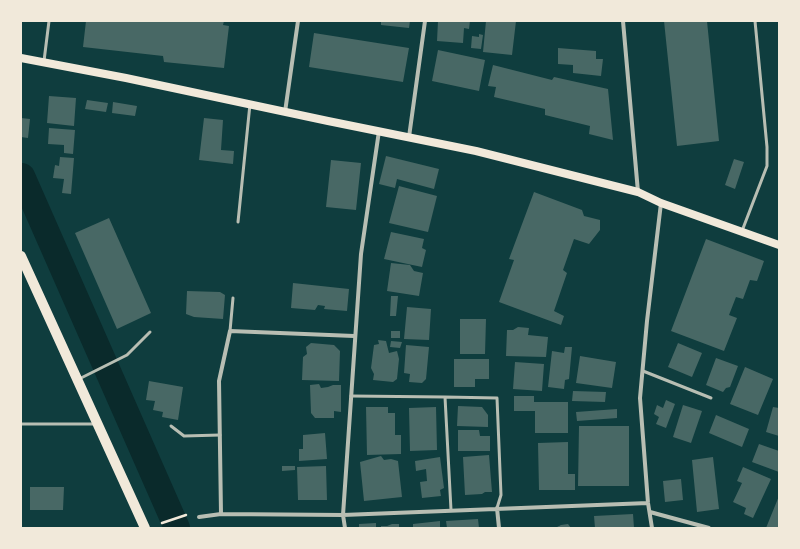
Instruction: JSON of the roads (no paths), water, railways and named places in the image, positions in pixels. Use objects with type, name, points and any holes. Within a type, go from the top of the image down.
[{"type":"main road","points":[[21,58],[476,151],[638,192],[661,203],[779,244]]},
{"type":"main road","points":[[21,256],[145,528]]},
{"type":"street","points":[[286,112],[298,21]]},
{"type":"street","points":[[409,137],[425,21]]},
{"type":"street","points":[[623,21],[638,192]]},
{"type":"street","points":[[345,528],[343,515],[354,336],[361,254],[379,131]]},
{"type":"street","points":[[652,528],[648,503],[640,398],[646,321],[661,203]]},
{"type":"street","points":[[221,514],[219,381],[230,331],[354,336]]},
{"type":"street","points":[[199,517],[221,514],[343,515],[648,503]]},
{"type":"street","points":[[497,508],[499,528]]},
{"type":"street","points":[[650,512],[709,528]]},
{"type":"lane","points":[[44,62],[49,21]]},
{"type":"lane","points":[[742,231],[767,166],[767,147],[755,21]]},
{"type":"lane","points":[[238,222],[250,104]]},
{"type":"lane","points":[[230,331],[233,298]]},
{"type":"lane","points":[[78,380],[127,354],[150,332]]},
{"type":"lane","points":[[642,371],[711,398]]},
{"type":"lane","points":[[351,396],[497,398],[501,495],[497,508]]},
{"type":"lane","points":[[445,397],[451,510]]},
{"type":"lane","points":[[21,424],[98,424]]},
{"type":"lane","points":[[171,426],[184,436],[220,435]]},
{"type":"waterway","points":[[22,176],[177,528]]}]
